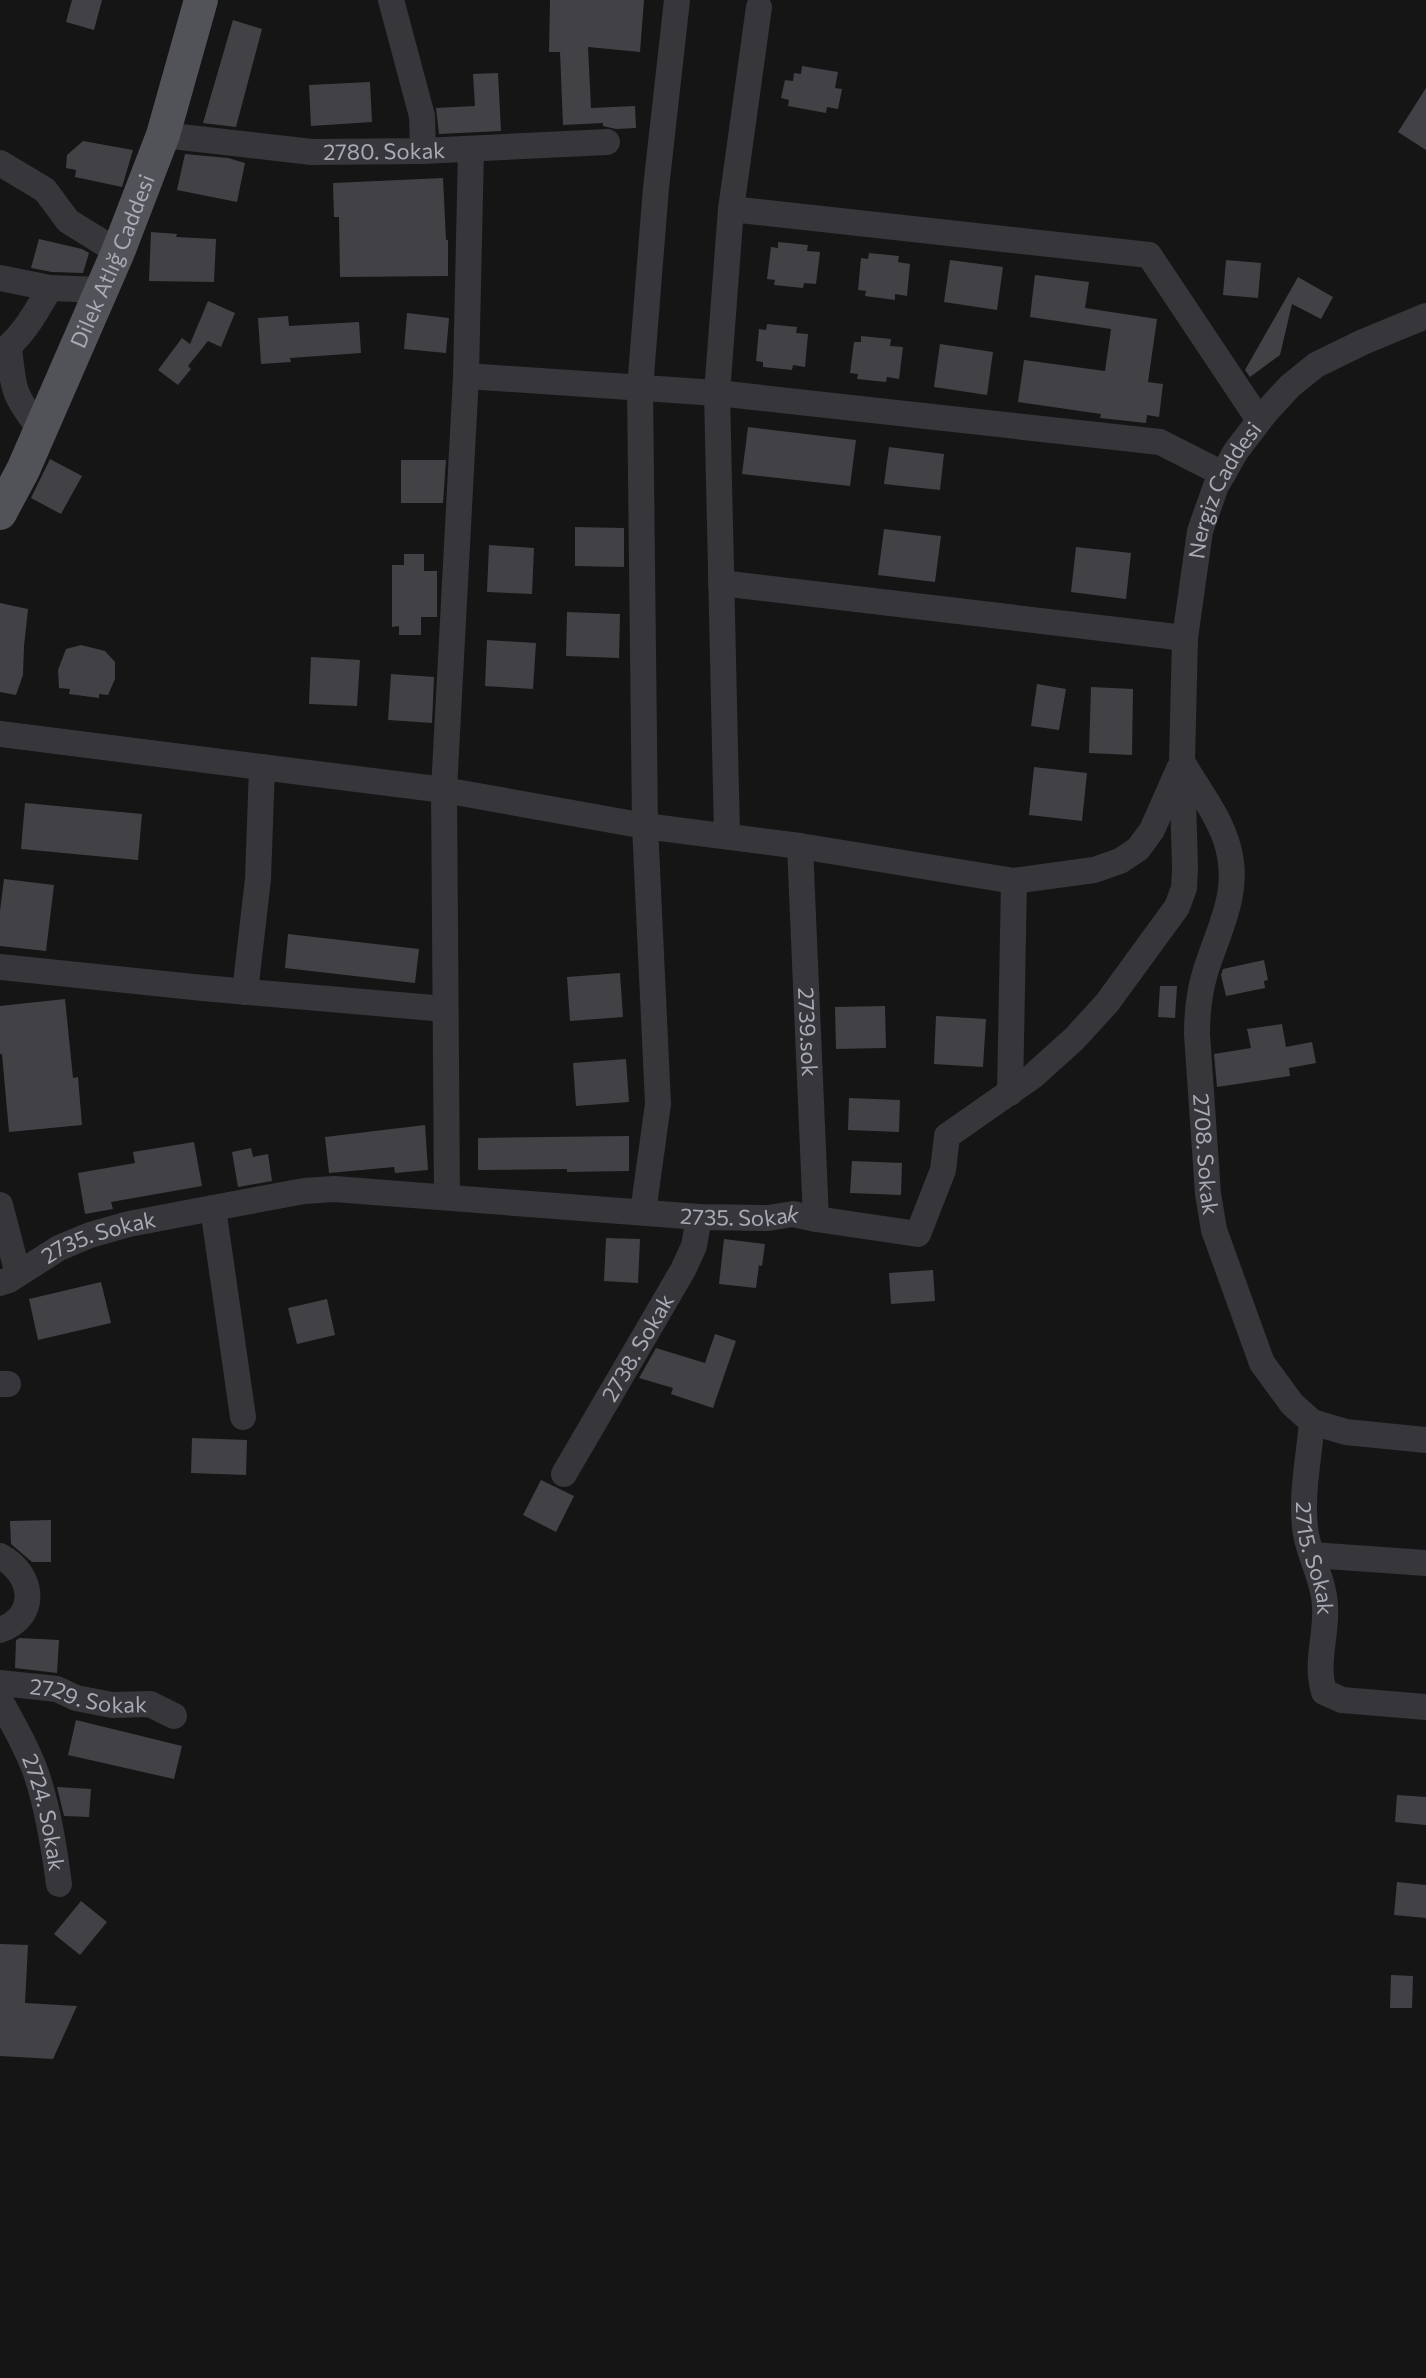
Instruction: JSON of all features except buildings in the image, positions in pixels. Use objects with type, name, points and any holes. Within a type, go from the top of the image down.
[{"type":"main road","name":"Dilek Atlığ Caddesi","points":[[0,513],[23,470],[118,252],[163,135],[201,0]]},
{"type":"street","points":[[391,0],[422,116],[423,151]]},
{"type":"street","points":[[643,1212],[658,1104],[645,826],[640,388],[656,188],[677,0]]},
{"type":"street","points":[[727,835],[717,393],[731,209],[759,7]]},
{"type":"street","name":"2780. Sokak","points":[[163,135],[312,152],[423,151],[607,142]]},
{"type":"street","points":[[447,1196],[444,790],[466,376],[471,149]]},
{"type":"street","points":[[0,163],[45,190],[68,221],[118,252]]},
{"type":"street","points":[[731,209],[1149,255],[1259,420]]},
{"type":"street","points":[[0,278],[50,288],[101,290]]},
{"type":"street","points":[[40,429],[22,407],[13,388],[5,350],[30,322],[50,288]]},
{"type":"street","name":"Nergiz Caddesi","points":[[1182,762],[1185,638],[1200,531],[1216,486],[1236,451],[1290,386],[1316,365],[1426,316]]},
{"type":"street","points":[[466,376],[717,393],[1160,442],[1223,474]]},
{"type":"street","points":[[721,583],[1185,638]]},
{"type":"street","points":[[0,734],[444,790],[645,826],[727,835],[1014,881],[1094,870],[1120,861],[1138,849],[1152,830],[1182,762]]},
{"type":"street","name":"2735. Sokak","points":[[9,1279],[59,1248],[129,1224],[304,1191],[334,1189],[699,1217],[768,1218],[793,1214],[918,1234],[943,1170],[947,1136],[1033,1076],[1074,1039],[1107,1003],[1177,907],[1184,888],[1182,762]]},
{"type":"street","name":"2708. Sokak","points":[[1182,762],[1221,827],[1232,867],[1229,906],[1205,971],[1197,1012],[1201,1115],[1214,1230],[1262,1363],[1292,1404],[1312,1422]]},
{"type":"street","points":[[245,992],[258,879],[262,767]]},
{"type":"street","name":"2739.sok","points":[[800,846],[816,1219]]},
{"type":"street","points":[[1010,1093],[1014,881]]},
{"type":"street","points":[[0,967],[445,1009]]},
{"type":"street","points":[[0,1205],[9,1279]]},
{"type":"street","points":[[213,1208],[243,1417]]},
{"type":"street","name":"2738. Sokak","points":[[564,1474],[683,1270],[694,1246],[699,1217]]},
{"type":"street","points":[[1312,1422],[1346,1432],[1426,1440]]},
{"type":"street","name":"2715. Sokak","points":[[1312,1422],[1305,1508],[1307,1538],[1326,1607],[1319,1663],[1324,1692],[1342,1700],[1426,1707]]},
{"type":"street","points":[[1312,1555],[1426,1563]]},
{"type":"street","points":[[0,1556],[9,1560],[28,1589],[28,1604],[20,1617],[8,1628],[0,1630]]},
{"type":"street","name":"2729. Sokak","points":[[0,1683],[57,1689],[76,1698],[112,1705],[150,1704],[174,1716]]},
{"type":"street","name":"2724. Sokak","points":[[0,1700],[37,1776],[59,1884]]}]
